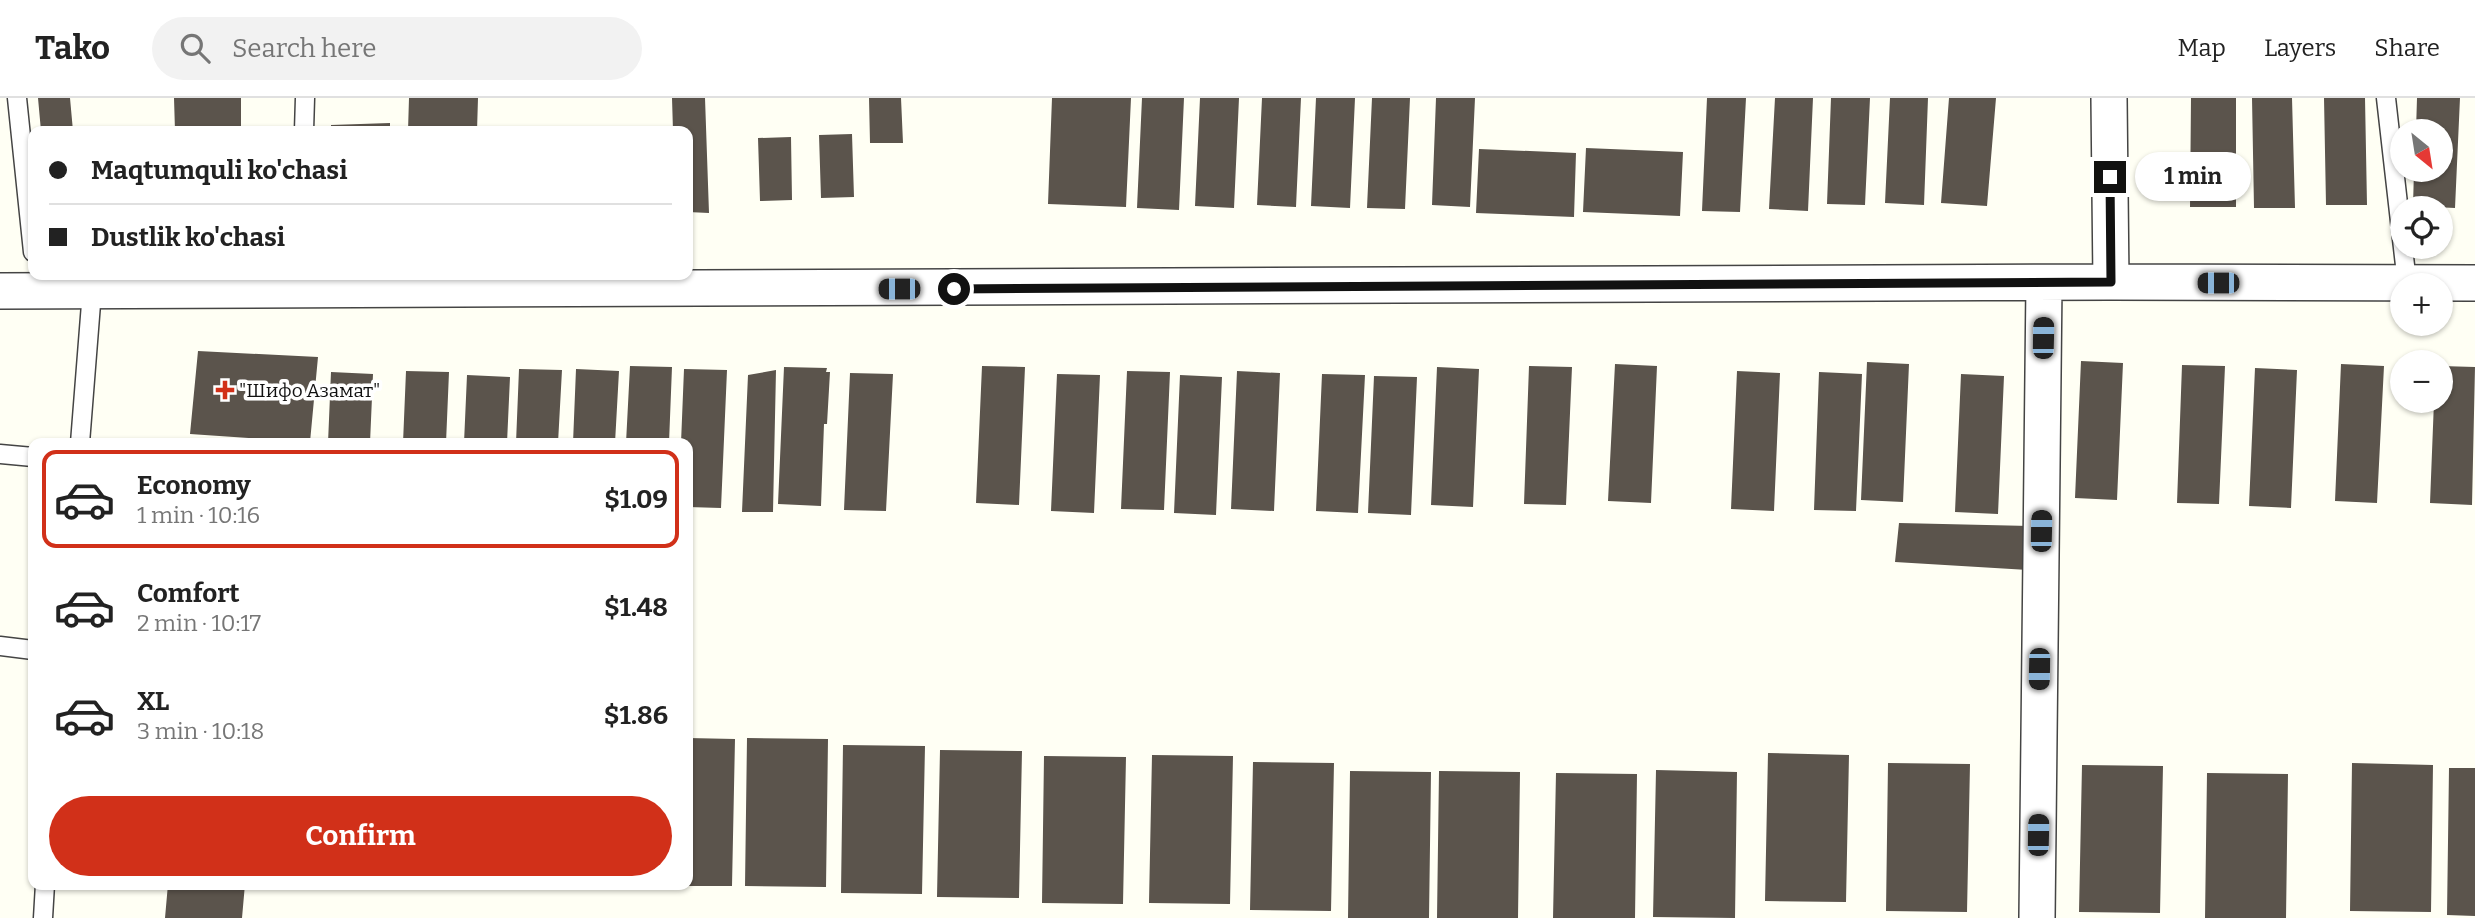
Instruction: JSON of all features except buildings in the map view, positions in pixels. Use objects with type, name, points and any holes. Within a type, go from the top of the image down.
[{"type":"street","points":[[2109,98],[2111,282]]},
{"type":"street","points":[[0,291],[37,283],[92,291],[300,282],[981,289],[2044,282],[2390,283]]},
{"type":"street","points":[[2037,918],[2044,282]]},
{"type":"street","points":[[2453,283],[2475,283]]},
{"type":"lane","points":[[17,98],[28,204]]},
{"type":"lane","points":[[304,126],[305,98]]},
{"type":"lane","points":[[2386,98],[2406,273]]},
{"type":"lane","points":[[80,438],[92,291]]},
{"type":"lane","points":[[0,454],[28,457]]},
{"type":"lane","points":[[0,646],[28,649]]},
{"type":"lane","points":[[43,918],[45,890]]},
{"type":"place","name":"\"Шифо Азамат\"","points":[[225,390]]},
{"type":"route","points":[[954,289],[2111,282],[2110,177]]}]
